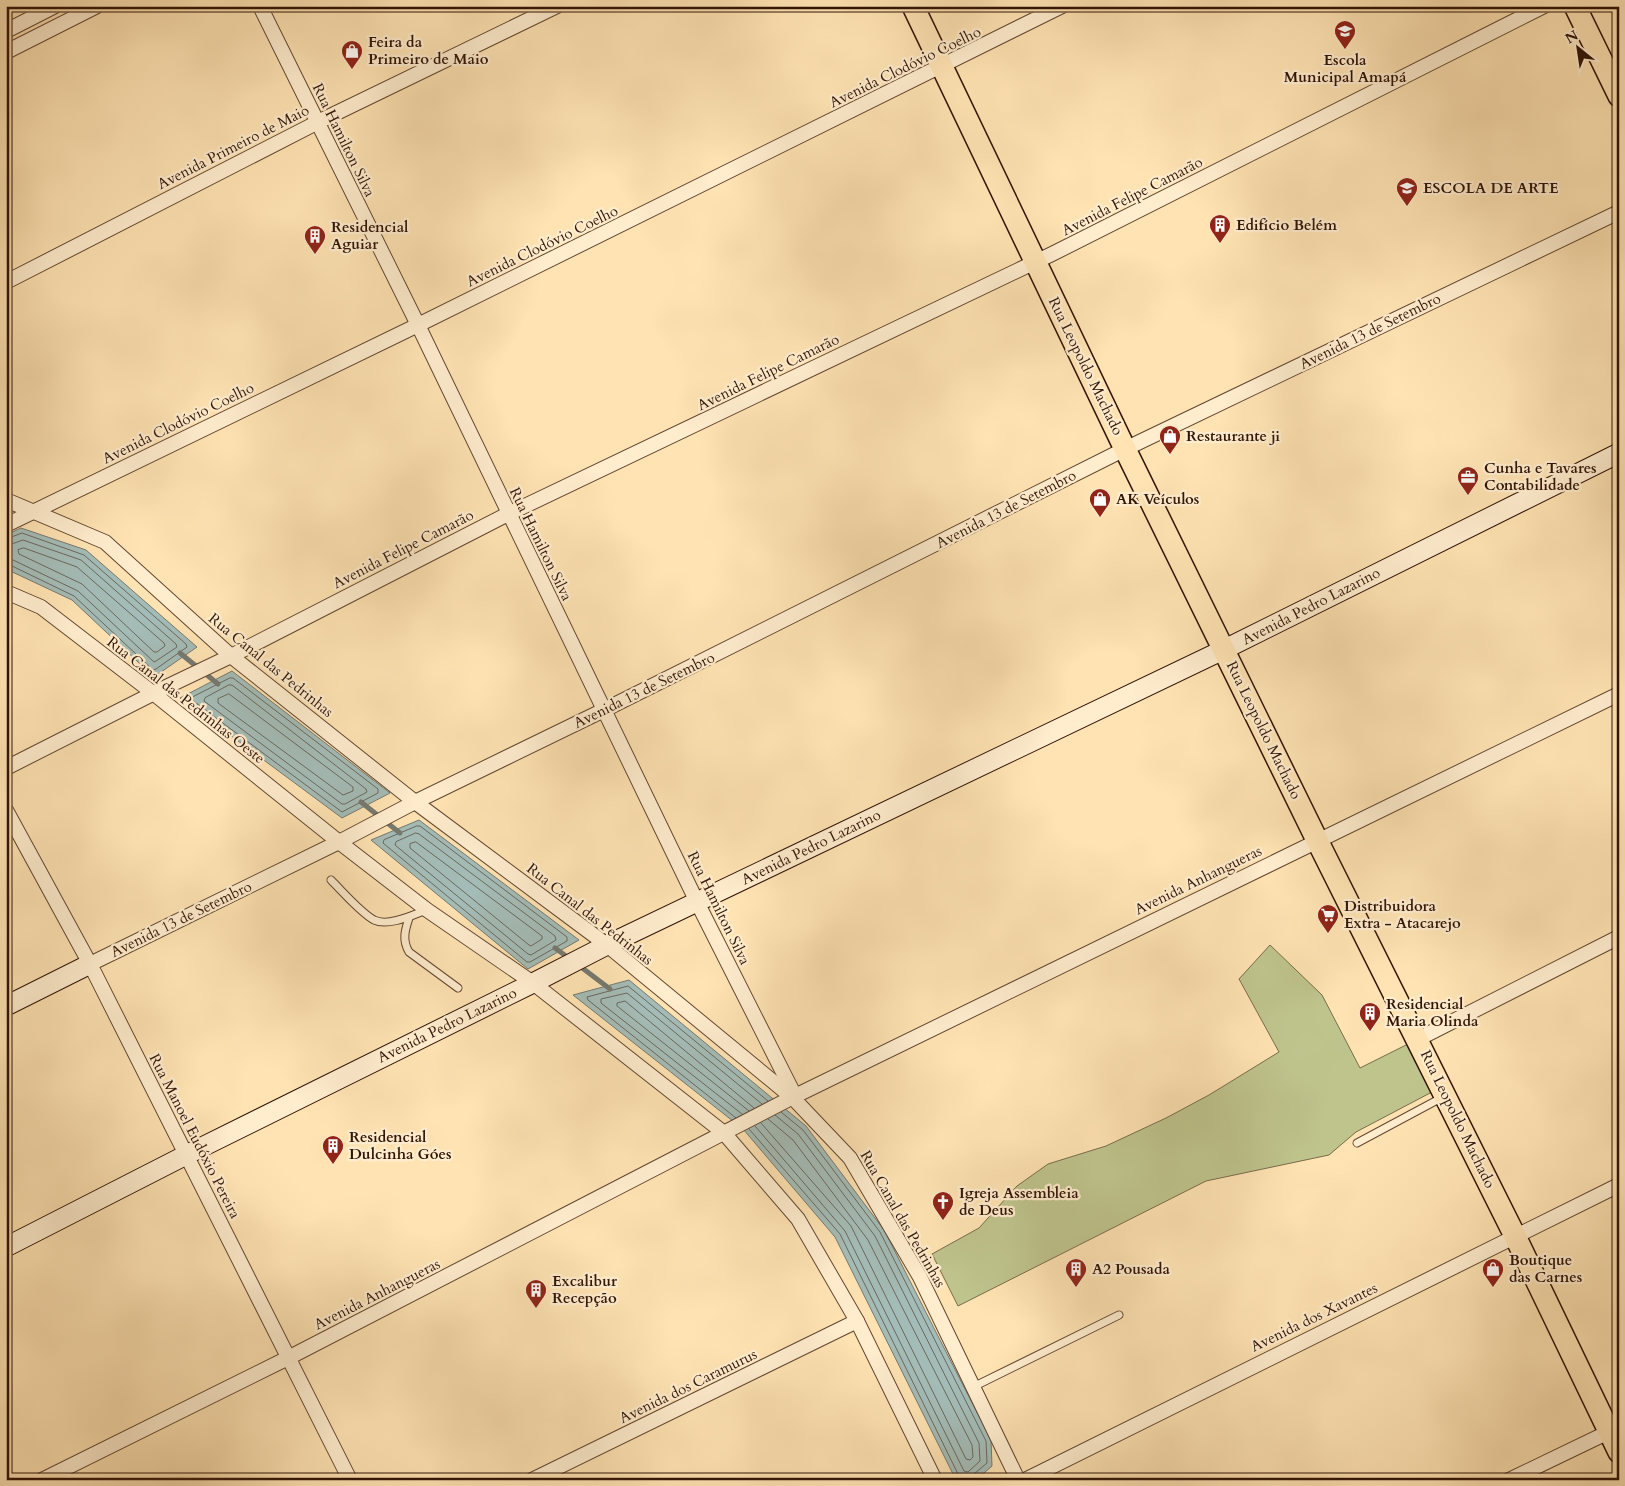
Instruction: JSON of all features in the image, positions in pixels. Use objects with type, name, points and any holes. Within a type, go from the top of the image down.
[{"type":"main road","name":"Rua Leopoldo Machado","points":[[912,6],[1125,449],[1317,840],[1515,1236],[1614,1429],[1619,1452]]},
{"type":"main road","points":[[1575,6],[1619,96]]},
{"type":"main road","name":"Avenida Pedro Lazarino","points":[[6,1247],[607,945],[1225,650],[1619,453]]},
{"type":"main road","name":"Avenida 13 de Setembro","points":[[6,1006],[90,964]]},
{"type":"street","points":[[6,31],[56,6]]},
{"type":"street","points":[[6,52],[97,6]]},
{"type":"street","name":"Rua Hamilton Silva","points":[[260,6],[418,325],[697,902],[790,1099]]},
{"type":"street","name":"Avenida Primeiro de Maio","points":[[6,282],[317,122],[557,6]]},
{"type":"street","name":"Avenida Clodóvio Coelho","points":[[9,524],[418,325],[1062,6]]},
{"type":"street","name":"Avenida Felipe Camarão","points":[[6,768],[231,656],[508,514],[1036,262],[1544,6]]},
{"type":"street","name":"Avenida 13 de Setembro","points":[[90,964],[339,842],[415,802],[604,710],[1125,449],[1619,212]]},
{"type":"street","name":"Rua Canal das Pedrinhas","points":[[6,500],[104,542],[231,656],[415,802],[607,945],[790,1099],[850,1158],[920,1276],[1018,1480]]},
{"type":"street","name":"Rua Canal das Pedrinhas Oeste","points":[[6,592],[41,607],[158,691],[339,842]]},
{"type":"street","name":"Avenida Anhangueras","points":[[42,1480],[288,1358],[790,1099],[1619,694]]},
{"type":"street","name":"Rua Manoel Eudóxio Pereira","points":[[6,810],[90,964],[350,1480]]},
{"type":"street","points":[[339,842],[427,910],[533,983],[727,1131],[798,1219],[858,1321],[935,1480]]},
{"type":"street","points":[[1418,1039],[1619,937]]},
{"type":"street","name":"Avenida dos Xavantes","points":[[1025,1480],[1619,1186]]},
{"type":"street","name":"Avenida dos Caramurus","points":[[532,1480],[858,1321]]},
{"type":"street","points":[[1509,1480],[1614,1429]]},
{"type":"lane","points":[[331,880],[375,921],[388,922],[409,918],[427,910]]},
{"type":"lane","points":[[409,918],[404,933],[405,945],[409,952],[458,988]]},
{"type":"lane","points":[[1357,1143],[1446,1096]]},
{"type":"lane","points":[[973,1387],[1119,1315]]},
{"type":"green space","points":[[1270,945],[1322,995],[1360,1068],[1408,1044],[1432,1092],[1356,1132],[1329,1155],[1206,1181],[958,1306],[932,1254],[979,1228],[1017,1186],[1048,1164],[1106,1146],[1166,1118],[1209,1095],[1279,1052],[1239,979]]},
{"type":"water","points":[[21,528],[86,550],[197,647],[154,677],[72,600],[6,569],[6,535]]},
{"type":"water","points":[[232,671],[390,793],[342,818],[180,698]]},
{"type":"water","points":[[419,820],[579,940],[528,969],[371,840]]},
{"type":"water","points":[[629,980],[806,1126],[884,1230],[991,1440],[992,1466],[976,1480],[956,1480],[835,1237],[743,1129],[573,995]]},
{"type":"waterway","points":[[180,653],[218,684]]},
{"type":"waterway","points":[[361,802],[400,833]]},
{"type":"waterway","points":[[555,948],[570,959]]},
{"type":"waterway","points":[[577,964],[610,989]]},
{"type":"place","name":"Escola Municipal Amapá","points":[[1345,50]]},
{"type":"place","name":"Feira da Primeiro de Maio","points":[[352,70]]},
{"type":"place","name":"ESCOLA DE ARTE","points":[[1407,207]]},
{"type":"place","name":"Edifício Belém","points":[[1220,244]]},
{"type":"place","name":"Residencial Aguiar","points":[[315,255]]},
{"type":"place","name":"Restaurante ji","points":[[1170,455]]},
{"type":"place","name":"Cunha e Tavares Contabilidade","points":[[1468,496]]},
{"type":"place","name":"AK Veículos","points":[[1100,518]]},
{"type":"place","name":"Distribuidora Extra - Atacarejo","points":[[1328,934]]},
{"type":"place","name":"Residencial Maria Olinda","points":[[1370,1032]]},
{"type":"place","name":"Residencial Dulcinha Góes","points":[[333,1165]]},
{"type":"place","name":"Igreja Assembleia de Deus","points":[[943,1221]]},
{"type":"place","name":"A2 Pousada","points":[[1076,1288]]},
{"type":"place","name":"Boutique das Carnes","points":[[1493,1288]]},
{"type":"place","name":"Excalibur Recepção","points":[[536,1309]]}]
